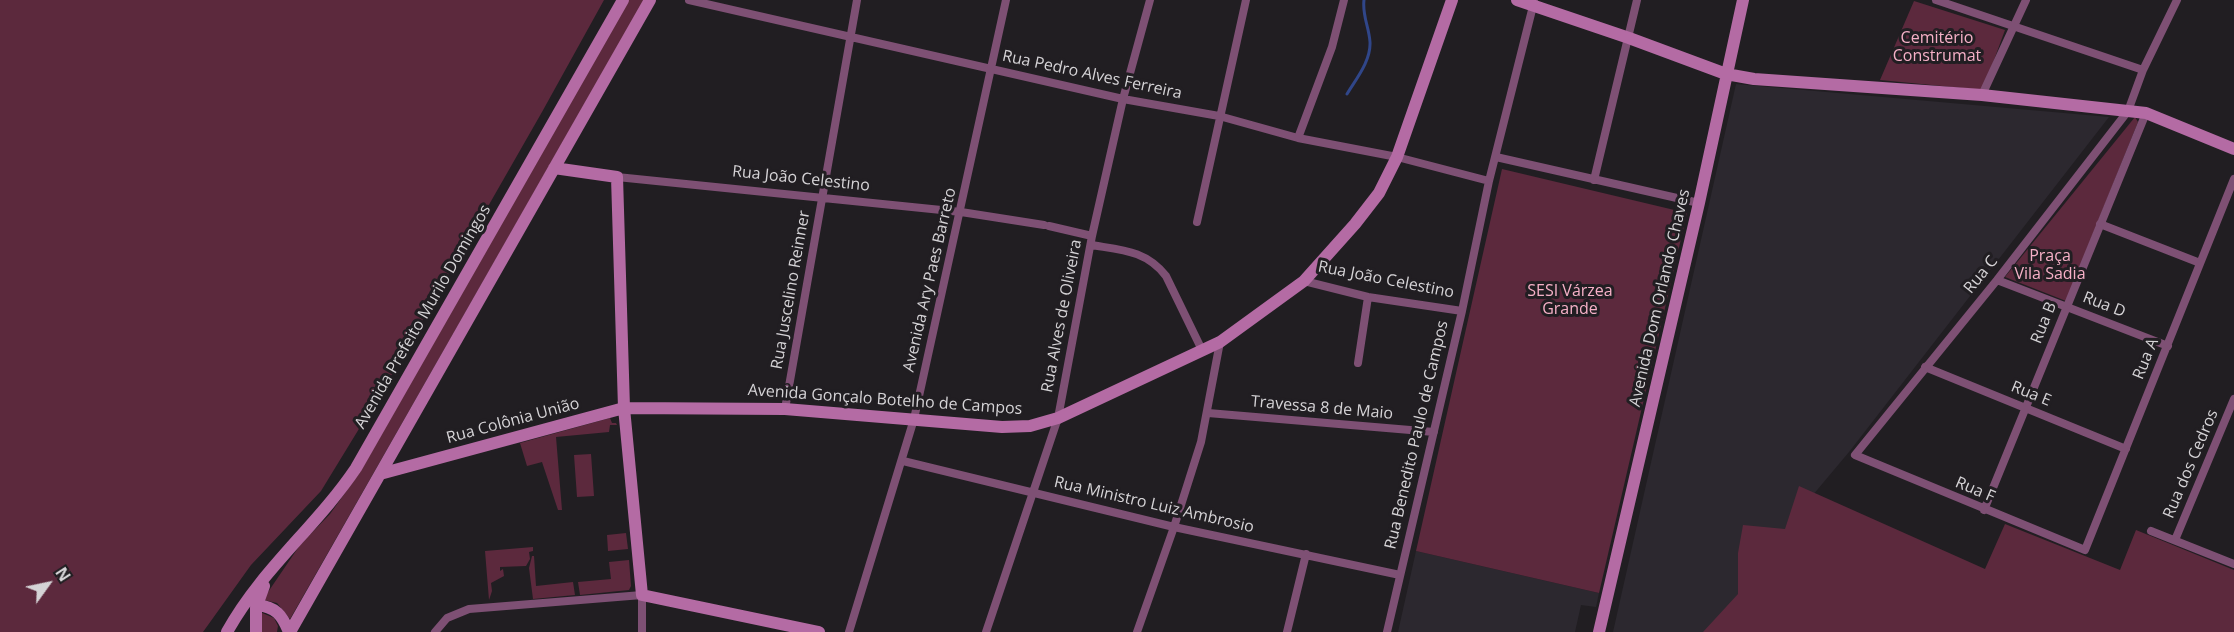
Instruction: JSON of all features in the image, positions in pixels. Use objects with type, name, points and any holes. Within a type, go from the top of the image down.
[{"type":"street","name":"Avenida Prefeito Murilo Domingos","points":[[227,632],[250,596],[272,568],[323,513],[356,468],[622,0]]},
{"type":"street","points":[[289,632],[651,0]]},
{"type":"street","name":"Rua Pedro Alves Ferreira","points":[[689,0],[1123,99],[1219,116],[1298,138],[1397,157],[1489,181]]},
{"type":"street","name":"Rua Juscelino Reinner","points":[[785,408],[857,0]]},
{"type":"street","name":"Avenida Ary Paes Barreto","points":[[849,632],[914,419],[1006,0]]},
{"type":"street","name":"Rua Alves de Oliveira","points":[[986,632],[1058,418],[1091,240],[1123,99],[1150,0]]},
{"type":"street","points":[[1197,222],[1246,0]]},
{"type":"street","points":[[1298,138],[1332,47],[1344,0]]},
{"type":"street","name":"Avenida Gonçalo Botelho de Campos","points":[[624,408],[785,408],[1002,428],[1030,426],[1058,418],[1220,342],[1304,281],[1355,224],[1379,193],[1397,157],[1452,0]]},
{"type":"street","points":[[1517,0],[1534,3],[1726,74],[1754,79],[1982,95],[2146,113],[2232,146]]},
{"type":"street","points":[[1594,180],[1637,0]]},
{"type":"street","name":"Avenida Dom Orlando Chaves","points":[[1599,632],[1699,203],[1743,0]]},
{"type":"street","points":[[1936,0],[2143,69]]},
{"type":"street","points":[[1982,95],[2026,0]]},
{"type":"street","name":"Rua C","points":[[1855,455],[1997,280],[2127,111],[2143,69],[2177,0]]},
{"type":"street","name":"Rua Benedito Paulo de Campos","points":[[1387,632],[1462,311],[1489,181],[1534,3]]},
{"type":"street","name":"Rua B","points":[[1984,510],[2146,113]]},
{"type":"street","points":[[1496,157],[1699,203]]},
{"type":"street","name":"Rua João Celestino","points":[[554,168],[617,177],[961,212],[1047,226],[1135,253],[1160,267],[1167,276],[1202,350]]},
{"type":"street","points":[[617,177],[624,408],[642,595],[642,632]]},
{"type":"street","name":"Rua A","points":[[2085,550],[2234,179]]},
{"type":"street","points":[[2100,224],[2200,263]]},
{"type":"street","name":"Rua D","points":[[1997,280],[2168,346]]},
{"type":"street","name":"Rua João Celestino","points":[[1304,281],[1368,297],[1462,311]]},
{"type":"street","points":[[1358,363],[1368,297]]},
{"type":"street","points":[[1137,632],[1201,442],[1220,342]]},
{"type":"street","name":"Rua E","points":[[1925,367],[2126,449]]},
{"type":"street","name":"Rua dos Cedros","points":[[2175,540],[2234,399]]},
{"type":"street","name":"Rua Colônia União","points":[[380,474],[624,408]]},
{"type":"street","name":"Travessa 8 de Maio","points":[[1208,414],[1434,432]]},
{"type":"street","points":[[394,449],[401,462],[411,466]]},
{"type":"street","name":"Rua F","points":[[1855,455],[2085,550]]},
{"type":"street","name":"Rua Ministro Luiz Ambrosio","points":[[903,461],[1174,526],[1400,575]]},
{"type":"street","points":[[2151,531],[2234,564]]},
{"type":"street","points":[[1287,632],[1306,554]]},
{"type":"street","points":[[256,632],[257,605],[272,568]]},
{"type":"street","points":[[435,632],[447,618],[469,609],[642,595],[819,632]]},
{"type":"street","name":"Avenida Dom Orlando Chaves","points":[[1607,602],[1609,632]]},
{"type":"street","points":[[257,605],[274,609],[281,615],[289,632]]},
{"type":"shaded area","points":[[1736,84],[2109,117],[1849,452],[1802,508],[1729,632],[1613,632]]},
{"type":"shaded area","points":[[1416,551],[1599,593],[1596,607],[1581,605],[1575,632],[1398,632]]},
{"type":"green space","points":[[0,0],[604,0],[387,383],[321,491],[251,565],[203,632],[0,632]]},
{"type":"green space","points":[[628,0],[644,0],[290,619],[277,603],[264,600],[266,595],[300,545],[330,514],[360,472]]},
{"type":"green space","name":"Cemitério Construmat","points":[[1914,1],[2005,30],[1983,90],[1880,80]]},
{"type":"green space","name":"Praça Vila Sadia","points":[[2135,117],[2138,122],[2066,301],[2005,277]]},
{"type":"green space","name":"SESI Várzea Grande","points":[[1502,169],[1687,213],[1599,593],[1416,551]]},
{"type":"green space","points":[[610,418],[612,423],[617,425],[610,425],[609,432],[556,437],[562,510],[558,510],[542,462],[527,466],[520,443]]},
{"type":"green space","points":[[591,454],[594,496],[577,497],[574,455]]},
{"type":"green space","points":[[1799,486],[1985,569],[2005,524],[2120,570],[2136,530],[2234,570],[2234,632],[1703,632],[1738,594],[1738,553],[1743,525],[1785,529]]},
{"type":"green space","points":[[626,533],[628,549],[608,551],[607,535]]},
{"type":"green space","points":[[533,547],[533,551],[529,552],[530,559],[526,566],[500,567],[500,571],[503,569],[504,576],[491,583],[492,591],[489,600],[485,551]]},
{"type":"green space","points":[[532,556],[534,556],[536,586],[573,582],[575,595],[533,599],[529,568]]},
{"type":"green space","points":[[629,560],[631,586],[629,590],[580,595],[578,582],[611,579],[609,562]]},
{"type":"green space","points":[[260,612],[274,618],[278,626],[277,632],[261,632]]},
{"type":"waterway","points":[[1347,94],[1362,70],[1370,49],[1364,0]]}]
